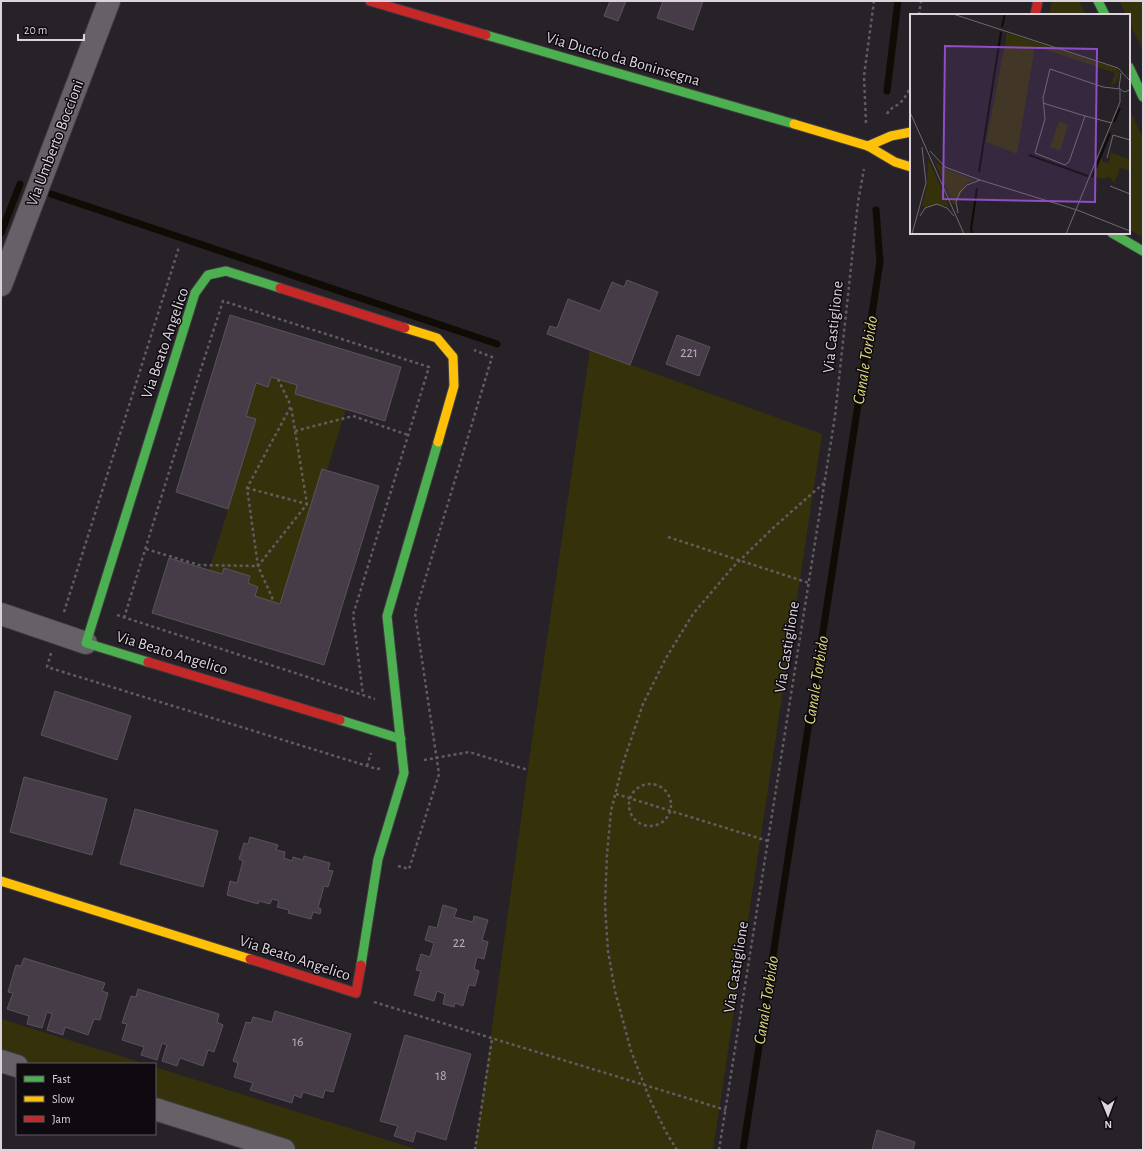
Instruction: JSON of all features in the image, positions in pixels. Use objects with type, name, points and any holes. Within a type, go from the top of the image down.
[{"type":"street","name":"Via Umberto Boccioni","points":[[1,285],[109,1]]},
{"type":"street","name":"Via Duccio da Boninsegna","points":[[370,1],[868,146],[895,162],[910,166]]},
{"type":"street","points":[[1035,14],[1038,1]]},
{"type":"street","points":[[1098,1],[1104,14]]},
{"type":"street","points":[[1130,69],[1143,97]]},
{"type":"street","points":[[868,146],[891,136],[910,132]]},
{"type":"street","points":[[1114,234],[1143,251]]},
{"type":"street","name":"Via Beato Angelico","points":[[1,881],[356,993],[378,859],[404,773],[387,616],[454,386],[453,357],[437,338],[226,271],[208,275],[195,293],[86,643],[400,739]]},
{"type":"street","points":[[1,614],[86,643]]},
{"type":"street","points":[[1,1061],[16,1066]]},
{"type":"street","points":[[156,1109],[284,1150]]},
{"type":"path","name":"Via Castiglione","points":[[719,1150],[835,416],[858,202],[868,146],[864,76],[874,1]]},
{"type":"path","points":[[919,14],[921,1]]},
{"type":"path","points":[[179,247],[47,667],[377,769],[469,752],[528,770]]},
{"type":"path","points":[[363,695],[353,615],[429,366],[223,301],[124,618],[377,700],[370,720],[375,743],[367,766]]},
{"type":"path","points":[[378,859],[409,869],[438,774],[415,613],[492,357],[472,350]]},
{"type":"path","points":[[258,566],[307,504],[291,406],[278,380]]},
{"type":"path","points":[[274,602],[258,566],[247,488],[291,406]]},
{"type":"path","points":[[295,431],[353,416],[408,435]]},
{"type":"path","points":[[677,1150],[666,1132],[652,1102],[631,1051],[615,990],[608,950],[606,906],[607,854],[611,811],[624,762],[644,704],[666,658],[693,614],[739,561],[773,528],[825,482]]},
{"type":"path","points":[[247,488],[307,504]]},
{"type":"path","points":[[668,537],[809,583]]},
{"type":"path","points":[[146,548],[200,564],[258,566]]},
{"type":"path","points":[[651,784],[656,785],[665,790],[668,795],[671,806],[670,811],[667,817],[657,825],[644,826],[633,818],[628,805],[630,799],[632,794],[640,786],[651,784]]},
{"type":"path","points":[[616,794],[768,841]]},
{"type":"path","points":[[356,993],[368,1000],[726,1110]]},
{"type":"path","points":[[475,1150],[492,1039]]},
{"type":"shaded area","points":[[1052,1],[1079,1],[1086,14],[1049,14]]},
{"type":"shaded area","points":[[1120,1],[1143,1],[1143,51],[1130,23],[1130,14],[1126,14]]},
{"type":"shaded area","points":[[1130,110],[1143,138],[1143,238],[1130,230]]},
{"type":"shaded area","points":[[590,350],[822,434],[713,1150],[475,1150],[531,747]]},
{"type":"shaded area","points":[[271,377],[297,385],[295,394],[346,409],[327,470],[322,469],[280,604],[256,596],[258,587],[248,583],[250,576],[224,568],[222,574],[209,571],[256,419],[246,416],[256,383],[268,387]]},
{"type":"shaded area","points":[[1,1019],[143,1063],[25,1063],[1,1055]]},
{"type":"shaded area","points":[[156,1067],[419,1150],[302,1150],[156,1104]]},
{"type":"building","points":[[610,1],[626,1],[618,21],[604,16]]},
{"type":"building","points":[[663,1],[703,1],[693,30],[657,18]]},
{"type":"building","points":[[627,280],[658,292],[630,365],[547,334],[550,326],[557,328],[568,299],[600,311],[612,282],[624,287]]},
{"type":"building","points":[[230,315],[401,367],[385,421],[295,394],[297,385],[271,377],[268,387],[256,383],[246,416],[256,419],[228,509],[176,492]]},
{"type":"building","points":[[677,335],[710,347],[699,376],[666,364]]},
{"type":"building","points":[[322,469],[379,486],[324,665],[152,613],[169,558],[222,574],[224,568],[250,576],[248,583],[258,587],[255,596],[280,604]]},
{"type":"building","points":[[55,691],[131,716],[117,760],[41,735]]},
{"type":"building","points":[[24,777],[107,799],[92,855],[10,832]]},
{"type":"building","points":[[135,809],[218,831],[203,887],[120,864]]},
{"type":"building","points":[[250,837],[278,845],[276,850],[285,852],[284,858],[292,861],[293,857],[303,860],[304,856],[330,863],[328,870],[333,871],[328,887],[324,886],[318,908],[321,909],[320,914],[313,912],[311,919],[288,913],[289,910],[277,907],[279,901],[272,899],[270,904],[259,901],[258,904],[227,895],[230,881],[237,883],[243,861],[239,859],[244,843],[248,844]]},
{"type":"building","points":[[443,905],[457,909],[454,917],[473,922],[474,916],[488,920],[482,940],[488,942],[484,959],[477,957],[474,969],[479,971],[475,986],[469,985],[463,1006],[455,1003],[454,1007],[443,1004],[445,994],[437,991],[434,1001],[414,995],[421,971],[416,970],[421,954],[430,957],[434,943],[425,940],[429,926],[437,928]]},
{"type":"building","points":[[24,958],[105,983],[102,991],[108,993],[100,1020],[94,1019],[88,1035],[65,1027],[63,1035],[47,1030],[52,1014],[47,1012],[42,1028],[27,1024],[29,1016],[7,1009],[13,993],[8,992],[16,965],[21,966]]},
{"type":"building","points":[[138,989],[219,1014],[217,1022],[223,1025],[214,1052],[208,1050],[203,1066],[180,1058],[177,1066],[162,1061],[167,1045],[162,1043],[157,1060],[141,1055],[144,1047],[122,1040],[127,1024],[122,1023],[131,996],[136,997]]},
{"type":"building","points":[[275,1011],[351,1034],[333,1092],[325,1090],[323,1098],[303,1092],[301,1098],[294,1095],[292,1103],[250,1090],[253,1083],[234,1077],[238,1063],[233,1061],[246,1022],[251,1023],[253,1017],[272,1022]]},
{"type":"building","points":[[405,1035],[471,1054],[446,1140],[416,1131],[413,1142],[394,1136],[398,1126],[380,1121]]},
{"type":"building","points":[[877,1130],[915,1142],[913,1150],[872,1150]]},
{"type":"waterway","name":"Canale Torbido","points":[[887,91],[898,1]]},
{"type":"waterway","points":[[1,233],[20,184]]},
{"type":"waterway","points":[[51,194],[497,344]]},
{"type":"waterway","name":"Canale Torbido","points":[[743,1150],[880,262],[876,210]]},
{"type":"traffic: fast","points":[[1098,1],[1104,14]]},
{"type":"traffic: fast","points":[[486,35],[794,124]]},
{"type":"traffic: fast","points":[[1130,69],[1143,97]]},
{"type":"traffic: fast","points":[[1114,234],[1143,251]]},
{"type":"traffic: fast","points":[[148,662],[86,643],[195,293],[208,275],[226,271],[280,288]]},
{"type":"traffic: fast","points":[[361,965],[378,859],[404,773],[387,616],[438,442]]},
{"type":"traffic: fast","points":[[340,720],[401,739]]},
{"type":"traffic: slow","points":[[794,124],[868,146]]},
{"type":"traffic: slow","points":[[868,146],[891,136],[910,132]]},
{"type":"traffic: slow","points":[[868,146],[895,162],[910,167]]},
{"type":"traffic: slow","points":[[405,328],[437,338],[453,357],[454,386],[438,442]]},
{"type":"traffic: slow","points":[[1,881],[250,959]]},
{"type":"traffic: jam","points":[[370,1],[486,35]]},
{"type":"traffic: jam","points":[[1035,14],[1038,1]]},
{"type":"traffic: jam","points":[[280,288],[405,328]]},
{"type":"traffic: jam","points":[[148,662],[340,720]]},
{"type":"traffic: jam","points":[[250,959],[356,993],[361,965]]}]
